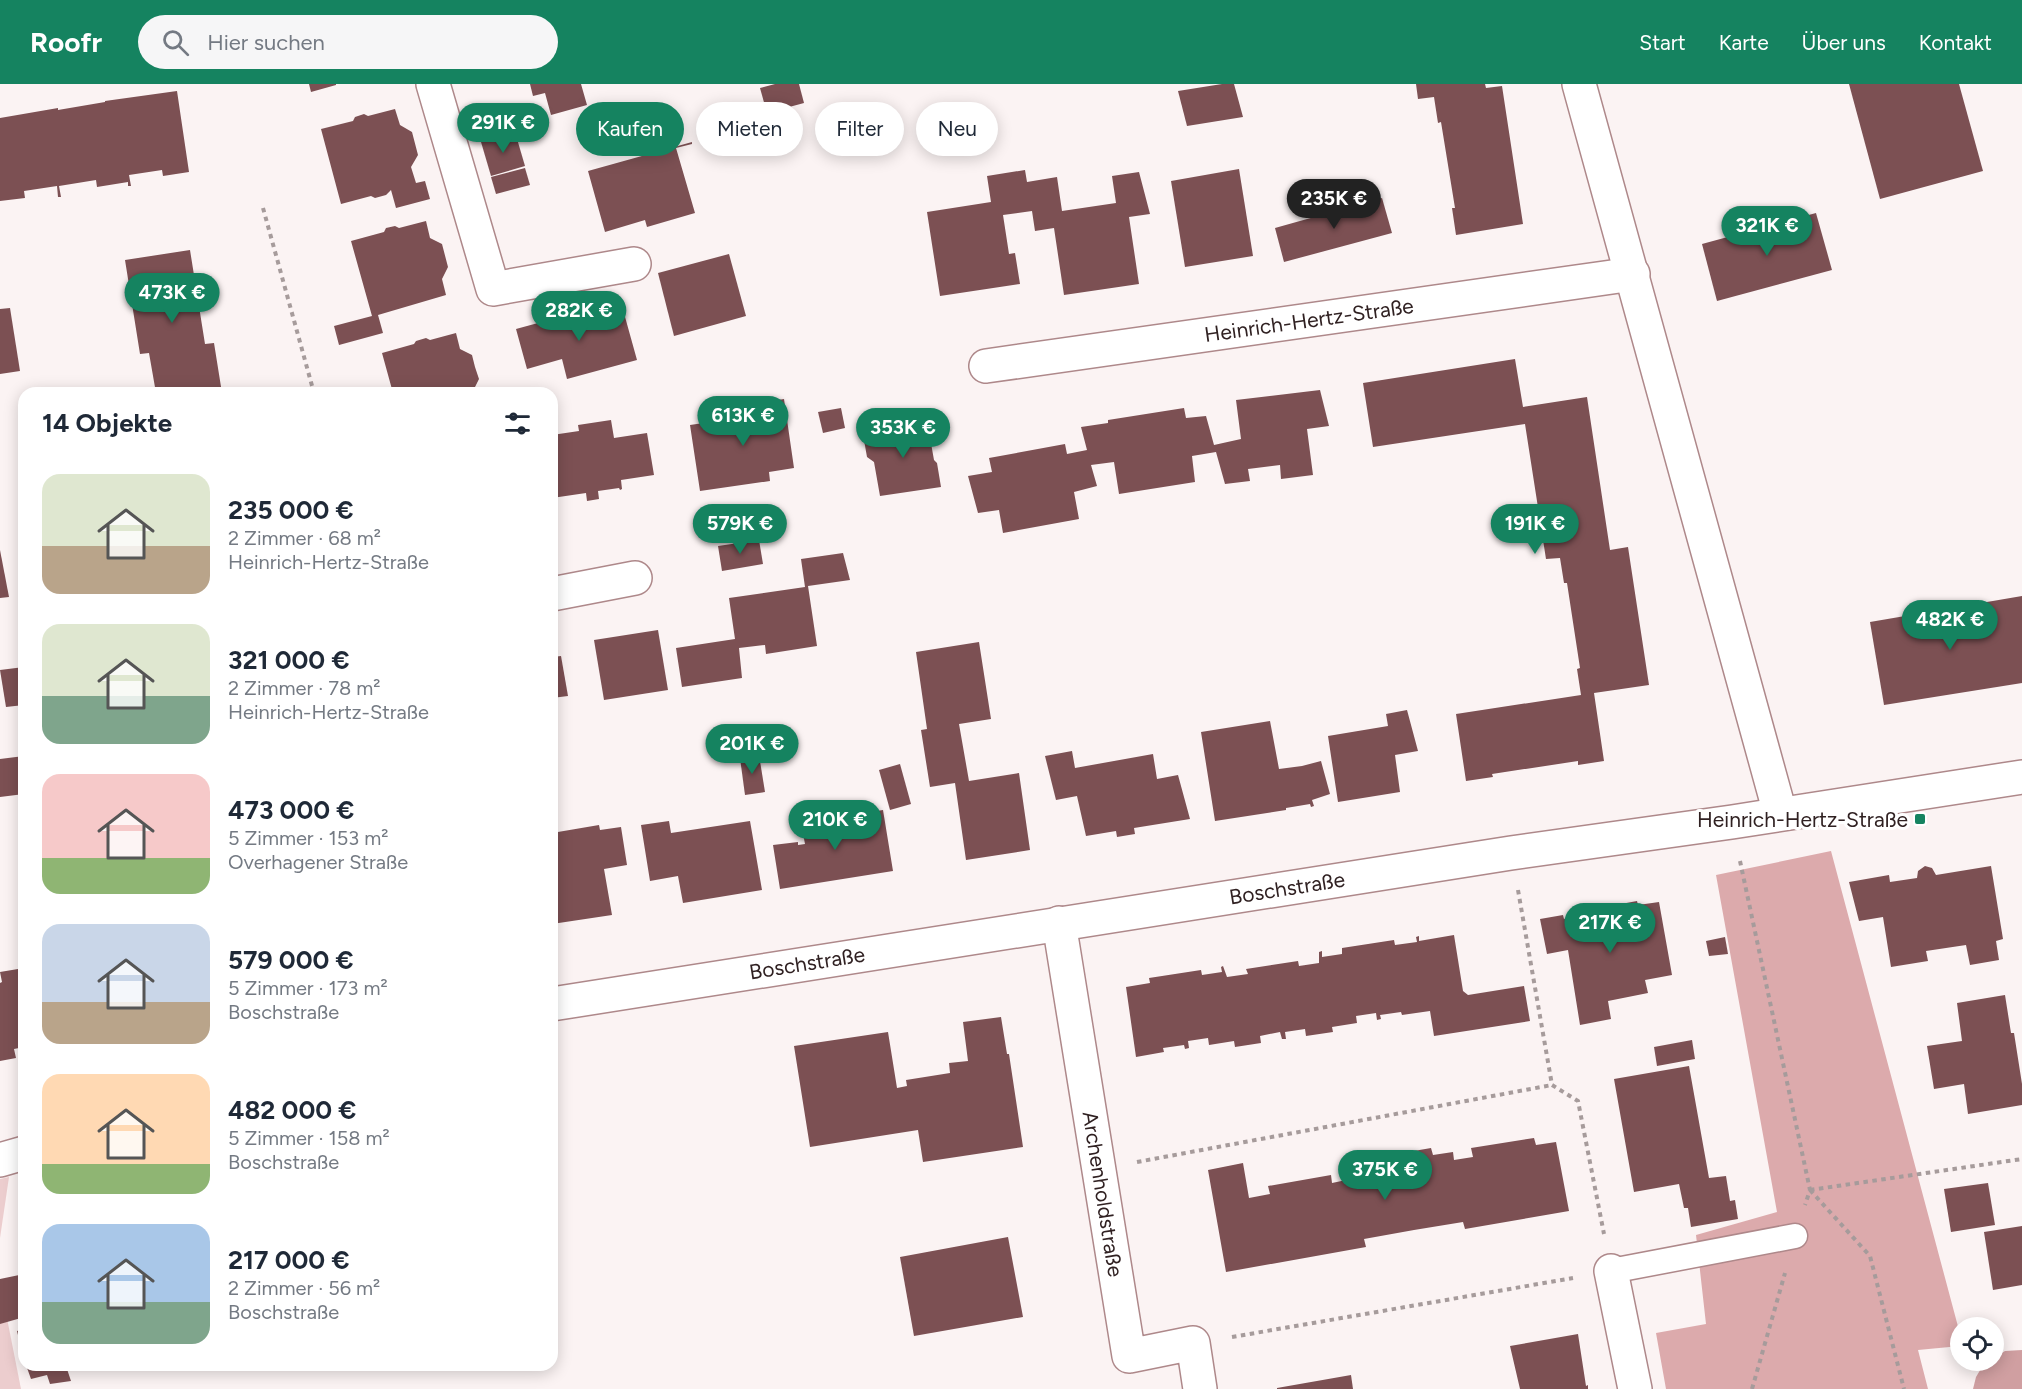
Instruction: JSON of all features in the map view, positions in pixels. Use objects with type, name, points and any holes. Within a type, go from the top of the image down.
[{"type":"street","points":[[433,84],[493,289],[634,264]]},
{"type":"street","points":[[1579,84],[1780,813]]},
{"type":"street","name":"Heinrich-Hertz-Straße","points":[[986,366],[1633,274]]},
{"type":"street","points":[[558,593],[635,578]]},
{"type":"street","name":"Boschstraße","points":[[558,1003],[1511,853],[1732,822],[2022,777]]},
{"type":"street","name":"Archenholdstraße","points":[[1059,923],[1130,1356],[1192,1343]]},
{"type":"street","points":[[0,1160],[18,1155]]},
{"type":"street","points":[[1611,1271],[1635,1389]]},
{"type":"street","points":[[1192,1343],[1200,1389]]},
{"type":"lane","points":[[1611,1271],[1795,1236]]},
{"type":"path","points":[[263,208],[312,387]]},
{"type":"path","points":[[1732,822],[1810,1190],[1752,1389]]},
{"type":"path","points":[[1511,853],[1552,1085]]},
{"type":"path","points":[[1099,1169],[1552,1085],[1578,1101],[1611,1271],[1192,1343]]},
{"type":"path","points":[[1810,1190],[2022,1159]]},
{"type":"path","points":[[1810,1190],[1870,1256],[1904,1389]]},
{"type":"shaded area","points":[[1831,851],[1955,1317],[1950,1317],[1950,1347],[1918,1350],[1928,1389],[1666,1389],[1656,1333],[1706,1324],[1696,1235],[1777,1212],[1716,875]]},
{"type":"shaded area","points":[[9,1177],[0,1238],[0,1179]]},
{"type":"shaded area","points":[[0,1283],[21,1389],[0,1389]]},
{"type":"shaded area","points":[[2022,1350],[2022,1389],[1973,1389],[1980,1371],[2004,1371],[2005,1351]]},
{"type":"building","points":[[309,84],[336,84],[336,85],[311,92]]},
{"type":"building","points":[[530,84],[581,84],[586,102],[576,102],[576,108],[551,115],[545,93],[533,96]]},
{"type":"building","points":[[775,84],[799,84],[804,103],[764,102],[760,88]]},
{"type":"building","points":[[1234,84],[1243,117],[1187,126],[1178,91]]},
{"type":"building","points":[[1416,84],[1485,84],[1486,88],[1502,86],[1523,224],[1456,235],[1452,208],[1455,208],[1441,122],[1438,123],[1434,97],[1418,99]]},
{"type":"building","points":[[1849,84],[1959,84],[1983,171],[1880,199]]},
{"type":"building","points":[[177,91],[189,172],[163,176],[162,170],[129,175],[131,186],[128,186],[128,182],[97,187],[96,180],[59,186],[61,197],[58,197],[57,186],[24,191],[25,198],[0,201],[0,118]]},
{"type":"building","points":[[395,109],[400,125],[412,132],[418,155],[411,167],[416,183],[425,181],[430,199],[396,208],[391,190],[386,195],[375,198],[371,196],[341,204],[321,129],[353,121],[355,117],[364,114],[368,116]]},
{"type":"building","points":[[515,132],[525,166],[491,176],[481,142]]},
{"type":"building","points":[[642,156],[678,156],[695,213],[647,227],[645,220],[605,232],[588,171]]},
{"type":"building","points":[[525,168],[530,185],[496,194],[491,177]]},
{"type":"building","points":[[1239,169],[1253,256],[1185,267],[1171,181]]},
{"type":"building","points":[[1025,170],[1027,182],[1057,177],[1062,211],[1116,203],[1112,176],[1139,172],[1150,214],[1129,217],[1139,284],[1064,295],[1054,228],[1035,231],[1032,211],[1003,215],[1009,254],[1015,253],[1020,284],[940,296],[927,212],[991,202],[987,176]]},
{"type":"building","points":[[1382,198],[1392,233],[1284,262],[1275,228]]},
{"type":"building","points":[[1816,213],[1832,270],[1717,301],[1702,244]]},
{"type":"building","points":[[426,221],[430,238],[442,244],[448,267],[442,279],[446,295],[378,315],[383,333],[339,345],[334,326],[372,316],[351,241],[384,232],[386,228],[395,226],[399,228]]},
{"type":"building","points":[[190,250],[205,344],[214,343],[221,387],[155,387],[149,353],[140,354],[125,260]]},
{"type":"building","points":[[729,254],[746,316],[674,336],[658,273]]},
{"type":"building","points":[[622,306],[637,360],[567,379],[562,359],[527,369],[516,329],[593,308],[594,314]]},
{"type":"building","points":[[10,308],[20,371],[0,374],[0,309]]},
{"type":"building","points":[[456,333],[460,349],[472,355],[479,379],[475,387],[391,387],[382,353],[414,344],[426,338],[430,340]]},
{"type":"building","points":[[1515,359],[1523,407],[1587,397],[1610,550],[1628,547],[1649,685],[1594,693],[1604,761],[1578,765],[1578,761],[1492,774],[1493,777],[1466,781],[1456,714],[1581,695],[1577,669],[1580,668],[1567,583],[1564,583],[1560,558],[1546,559],[1525,424],[1373,447],[1363,383]]},
{"type":"building","points":[[1320,390],[1329,426],[1307,429],[1313,475],[1281,479],[1280,465],[1248,469],[1250,481],[1225,484],[1216,452],[1192,456],[1195,482],[1119,494],[1114,462],[1091,465],[1097,486],[1074,492],[1079,519],[1003,533],[999,510],[978,513],[968,476],[992,472],[989,458],[1065,444],[1067,454],[1087,450],[1081,427],[1108,423],[1108,420],[1184,408],[1186,418],[1206,416],[1214,445],[1241,439],[1236,400]]},
{"type":"building","points":[[784,399],[794,468],[769,472],[770,481],[700,491],[690,425],[744,417],[742,406]]},
{"type":"building","points":[[841,408],[845,428],[823,433],[818,412]]},
{"type":"building","points":[[611,420],[614,438],[647,433],[654,475],[621,480],[622,489],[598,491],[599,499],[587,501],[586,493],[558,497],[558,434],[579,431],[578,425]]},
{"type":"building","points":[[927,421],[941,487],[880,496],[874,462],[867,457],[864,440],[871,430]]},
{"type":"building","points":[[759,540],[763,564],[722,571],[718,546]]},
{"type":"building","points":[[0,550],[9,597],[0,598]]},
{"type":"building","points":[[843,553],[850,580],[808,586],[817,646],[766,654],[765,645],[739,648],[742,678],[682,687],[676,648],[735,639],[729,598],[805,587],[801,559]]},
{"type":"building","points":[[2022,596],[2022,683],[1884,705],[1870,622]]},
{"type":"building","points":[[658,630],[668,690],[604,700],[594,640]]},
{"type":"building","points":[[979,642],[991,719],[959,724],[969,781],[1019,773],[1030,850],[966,860],[955,783],[930,787],[921,730],[927,729],[916,652]]},
{"type":"building","points":[[558,656],[561,656],[568,696],[558,697]]},
{"type":"building","points":[[18,668],[18,706],[6,707],[0,670]]},
{"type":"building","points":[[1407,710],[1418,751],[1395,755],[1400,792],[1338,802],[1328,736],[1388,726],[1386,714]]},
{"type":"building","points":[[1270,721],[1279,769],[1321,761],[1330,794],[1312,800],[1314,806],[1311,807],[1310,804],[1215,821],[1201,732]]},
{"type":"building","points":[[1072,751],[1075,768],[1153,754],[1157,779],[1178,775],[1190,819],[1134,828],[1135,834],[1117,837],[1116,831],[1086,836],[1077,796],[1056,800],[1045,756]]},
{"type":"building","points":[[759,755],[765,792],[745,795],[740,758]]},
{"type":"building","points":[[18,757],[18,795],[0,797],[0,759]]},
{"type":"building","points":[[900,764],[911,804],[890,810],[879,770]]},
{"type":"building","points":[[883,810],[893,871],[780,889],[773,845],[798,842],[798,845],[805,844],[801,823]]},
{"type":"building","points":[[669,821],[671,833],[750,821],[762,890],[683,903],[678,876],[650,881],[641,825]]},
{"type":"building","points":[[599,825],[600,830],[621,827],[627,865],[604,869],[612,915],[558,923],[558,832]]},
{"type":"building","points":[[1925,866],[1932,868],[1936,875],[1991,866],[2003,939],[1996,941],[1999,960],[1970,965],[1966,945],[1926,951],[1928,961],[1891,967],[1883,917],[1859,921],[1849,882],[1889,875],[1890,882],[1917,878],[1918,871]]},
{"type":"building","points":[[1637,901],[1638,905],[1659,902],[1672,975],[1645,980],[1648,993],[1608,1001],[1611,1019],[1580,1025],[1568,950],[1547,954],[1540,919],[1563,915],[1564,919],[1585,915],[1584,911]]},
{"type":"building","points":[[1454,935],[1463,991],[1468,995],[1524,986],[1530,1021],[1434,1036],[1430,1011],[1380,1015],[1381,1019],[1377,1020],[1376,1013],[1356,1016],[1357,1023],[1332,1027],[1333,1032],[1306,1036],[1305,1029],[1285,1032],[1286,1039],[1282,1039],[1280,1032],[1260,1036],[1261,1043],[1235,1047],[1234,1041],[1209,1045],[1208,1038],[1188,1041],[1189,1048],[1185,1049],[1184,1045],[1163,1048],[1164,1052],[1136,1057],[1126,987],[1150,983],[1149,978],[1201,970],[1202,975],[1222,972],[1221,967],[1223,966],[1227,977],[1248,974],[1246,969],[1298,961],[1299,966],[1319,963],[1319,952],[1322,951],[1322,957],[1342,954],[1342,948],[1394,940],[1395,945],[1417,942],[1416,937],[1419,936],[1419,941]]},
{"type":"building","points":[[1725,937],[1728,954],[1709,956],[1706,941]]},
{"type":"building","points":[[18,969],[18,1048],[14,1049],[16,1058],[0,1061],[0,983],[2,982],[0,972]]},
{"type":"building","points":[[2005,995],[2022,1084],[2022,1105],[1968,1114],[1964,1084],[1934,1089],[1927,1046],[1962,1041],[1957,1003]]},
{"type":"building","points":[[1001,1017],[1023,1147],[923,1162],[918,1130],[810,1147],[794,1046],[888,1032],[897,1088],[907,1086],[906,1080],[950,1073],[949,1063],[968,1061],[963,1022]]},
{"type":"building","points":[[1692,1040],[1695,1059],[1657,1066],[1654,1047]]},
{"type":"building","points":[[1689,1066],[1709,1178],[1726,1176],[1730,1201],[1735,1200],[1738,1219],[1691,1227],[1688,1208],[1684,1208],[1679,1184],[1634,1192],[1614,1079]]},
{"type":"building","points":[[1534,1138],[1536,1145],[1556,1142],[1569,1211],[1465,1229],[1463,1222],[1414,1230],[1364,1239],[1366,1247],[1226,1272],[1208,1170],[1243,1163],[1249,1198],[1270,1194],[1268,1186],[1331,1175],[1332,1183],[1351,1179],[1350,1171],[1370,1167],[1368,1159],[1431,1148],[1433,1155],[1453,1152],[1454,1160],[1473,1157],[1471,1148]]},
{"type":"building","points":[[1988,1183],[1995,1225],[1951,1232],[1944,1189]]},
{"type":"building","points":[[2022,1226],[2022,1285],[1993,1290],[1984,1232]]},
{"type":"building","points":[[1008,1237],[1023,1317],[914,1336],[900,1257]]},
{"type":"building","points":[[18,1275],[18,1319],[0,1324],[0,1279]]},
{"type":"building","points":[[1578,1334],[1588,1389],[1520,1389],[1510,1346]]},
{"type":"building","points":[[28,1371],[68,1371],[71,1381],[50,1384],[47,1375],[31,1379]]},
{"type":"building","points":[[1351,1375],[1353,1389],[1277,1389],[1277,1388]]},
{"type":"place","name":"Heinrich-Hertz-Straße","points":[[1920,819]]}]
